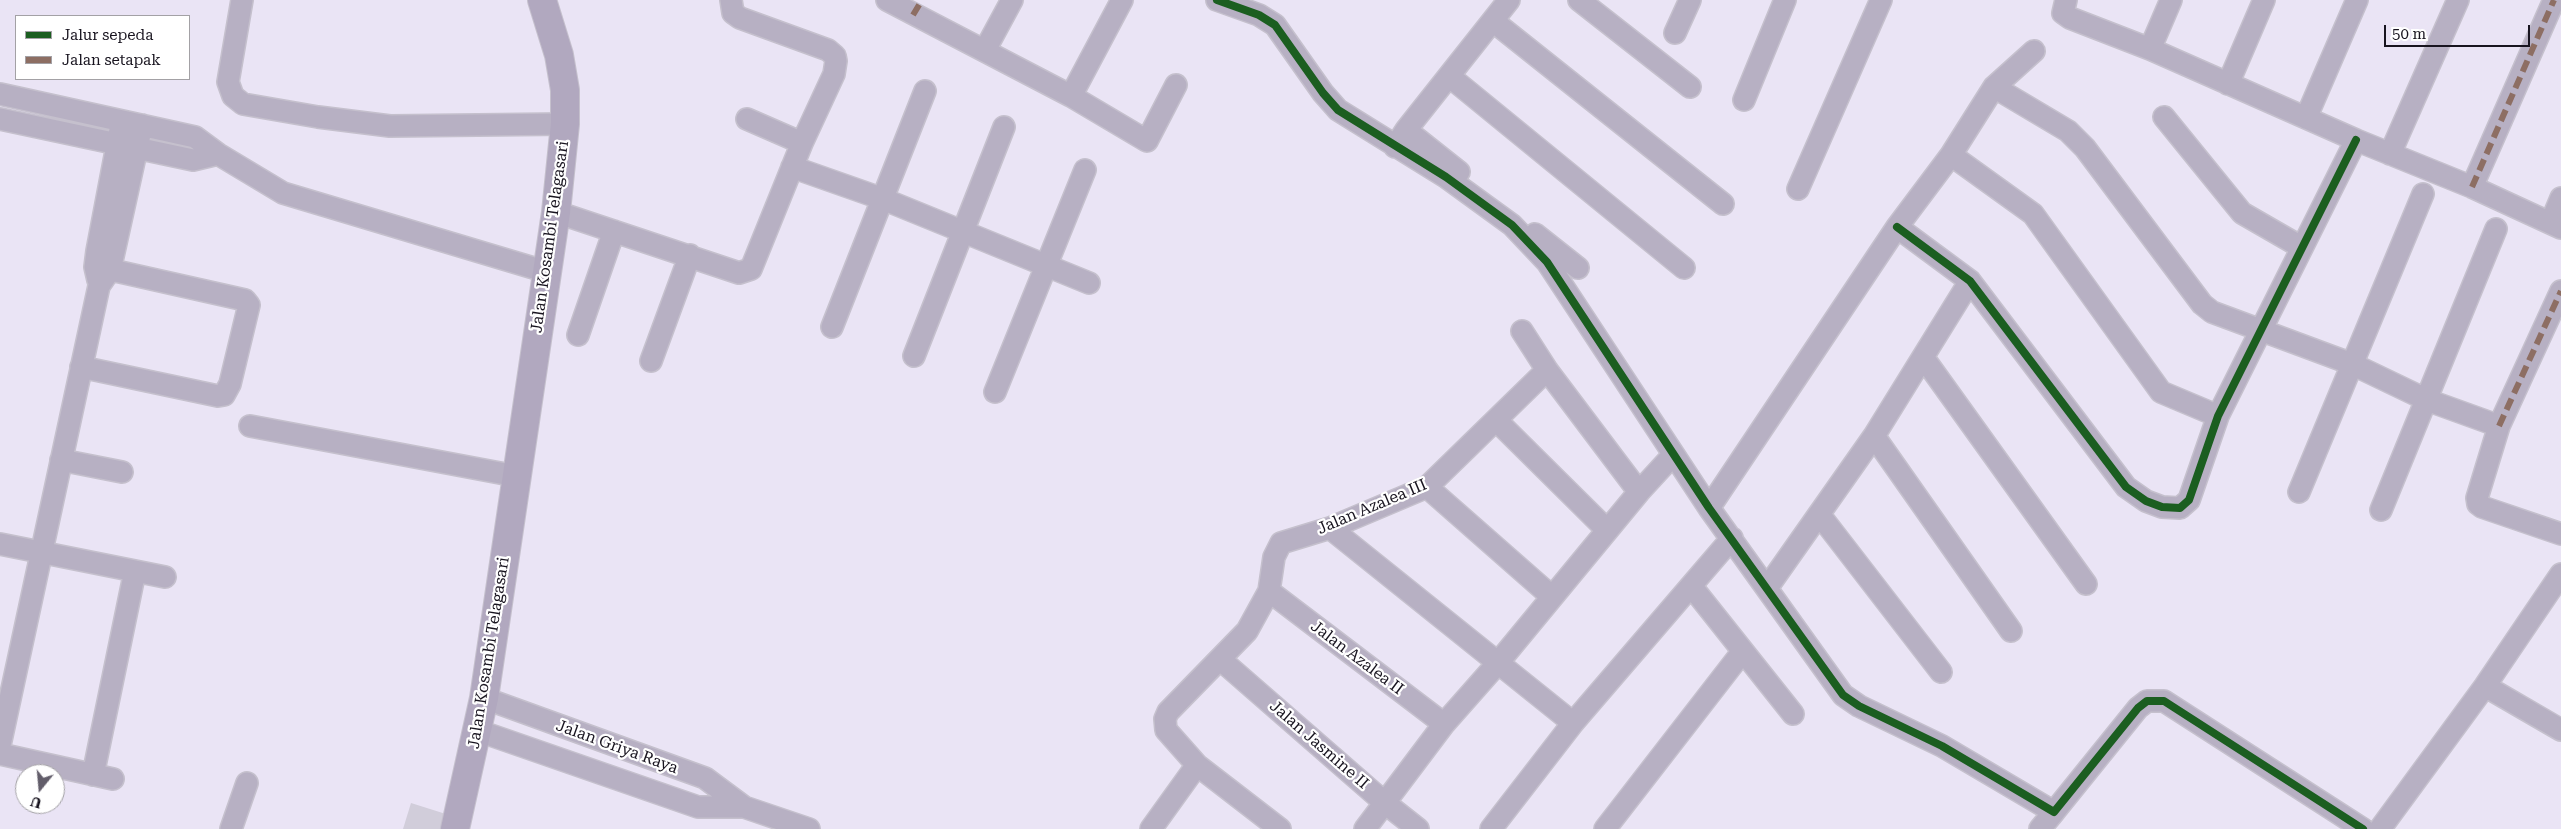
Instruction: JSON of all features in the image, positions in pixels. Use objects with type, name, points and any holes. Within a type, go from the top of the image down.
[{"type":"main road","name":"Jalan Kosambi Telagasari","points":[[455,829],[484,698],[556,212],[565,124],[565,90],[559,55],[542,0]]},
{"type":"street","points":[[242,0],[228,82],[233,96],[243,104],[318,117],[390,126],[565,124]]},
{"type":"street","points":[[556,212],[739,273],[750,269],[802,143],[834,74],[835,56],[828,50],[740,18],[733,13],[731,0]]},
{"type":"street","points":[[887,0],[917,7],[985,50],[1071,96],[1148,141],[1176,85]]},
{"type":"street","points":[[985,50],[1012,0]]},
{"type":"street","points":[[1071,96],[1122,0]]},
{"type":"street","points":[[1217,0],[1267,20],[1338,110],[1401,138],[1578,268]]},
{"type":"street","points":[[1401,138],[1509,0]]},
{"type":"street","points":[[1579,0],[1690,87]]},
{"type":"street","points":[[1675,33],[1690,0]]},
{"type":"street","points":[[1744,100],[1785,0]]},
{"type":"street","points":[[1798,189],[1881,0]]},
{"type":"street","points":[[2066,0],[2063,13],[2066,16],[2150,49],[2356,140],[2472,187],[2556,225],[2561,198]]},
{"type":"street","points":[[2150,49],[2171,0]]},
{"type":"street","points":[[2228,84],[2264,0]]},
{"type":"street","points":[[2306,118],[2357,0]]},
{"type":"street","points":[[2390,154],[2458,0]]},
{"type":"street","points":[[2472,187],[2554,0]]},
{"type":"street","points":[[1493,20],[1722,204]]},
{"type":"street","points":[[1709,508],[1897,227],[1951,155],[1994,87],[2034,51]]},
{"type":"street","points":[[1449,76],[1684,268]]},
{"type":"street","points":[[1994,87],[2068,131],[2085,148],[2202,304],[2212,312],[2352,364],[2427,400],[2499,426]]},
{"type":"street","points":[[832,327],[925,91]]},
{"type":"street","points":[[0,94],[196,137],[218,154],[262,182],[306,202],[547,272]]},
{"type":"street","points":[[2164,117],[2242,213],[2301,247]]},
{"type":"street","points":[[747,119],[802,143]]},
{"type":"street","points":[[0,120],[193,160],[218,154]]},
{"type":"street","points":[[0,746],[132,123]]},
{"type":"street","points":[[914,356],[1004,127]]},
{"type":"street","points":[[1401,138],[1446,177],[1512,225],[1547,262],[1709,508],[1843,695],[1859,706],[1942,746],[2054,812]]},
{"type":"street","points":[[1897,227],[1970,281],[2126,487],[2146,502],[2174,508],[2185,505],[2189,500],[2218,416],[2356,140]]},
{"type":"street","points":[[1951,155],[2033,214],[2161,392],[2218,416]]},
{"type":"street","points":[[792,167],[883,199],[1089,283]]},
{"type":"street","points":[[996,392],[1085,170]]},
{"type":"street","points":[[2299,492],[2423,194]]},
{"type":"street","points":[[2381,510],[2496,229]]},
{"type":"street","points":[[578,335],[614,230]]},
{"type":"street","points":[[650,361],[690,256]]},
{"type":"street","points":[[81,367],[218,396],[224,395],[230,384],[248,310],[247,302],[101,274]]},
{"type":"street","points":[[1767,588],[1874,436],[1970,281]]},
{"type":"street","points":[[2561,290],[2557,312],[2499,426],[2477,498],[2478,504],[2561,534]]},
{"type":"street","points":[[1522,331],[1547,370],[1639,492]]},
{"type":"street","points":[[1923,357],[2086,584]]},
{"type":"street","name":"Jalan Azalea III","points":[[1197,765],[1166,730],[1165,719],[1168,712],[1221,660],[1247,631],[1269,591],[1274,557],[1281,543],[1330,528],[1427,487],[1547,370]]},
{"type":"street","points":[[1496,420],[1607,530]]},
{"type":"street","points":[[250,426],[516,476]]},
{"type":"street","points":[[1874,436],[2012,632]]},
{"type":"street","points":[[1365,829],[1444,724],[1497,664],[1551,596],[1639,492],[1673,455]]},
{"type":"street","points":[[61,460],[122,472]]},
{"type":"street","points":[[1427,487],[1551,596]]},
{"type":"street","points":[[1819,514],[1941,672]]},
{"type":"street","points":[[1330,528],[1497,664],[1573,723]]},
{"type":"street","points":[[1491,829],[1573,723],[1692,587],[1732,538]]},
{"type":"street","points":[[0,544],[165,577]]},
{"type":"street","points":[[93,775],[136,571]]},
{"type":"street","points":[[2380,829],[2485,686],[2561,574]]},
{"type":"street","points":[[1692,587],[1793,714]]},
{"type":"street","name":"Jalan Azalea II","points":[[1269,591],[1444,724]]},
{"type":"street","points":[[1605,829],[1743,651]]},
{"type":"street","name":"Jalan Jasmine II","points":[[1221,660],[1385,803],[1418,829]]},
{"type":"street","points":[[2485,686],[2561,730]]},
{"type":"street","name":"Jalan Griya Raya","points":[[484,698],[705,778],[744,807],[809,829]]},
{"type":"street","points":[[2040,829],[2138,708],[2147,701],[2157,700],[2175,706],[2363,829]]},
{"type":"street","points":[[512,742],[521,712]]},
{"type":"street","name":"Jalan Griya Raya","points":[[478,731],[698,807],[744,807]]},
{"type":"street","points":[[0,754],[114,779]]},
{"type":"street","points":[[1150,829],[1197,765],[1280,829]]},
{"type":"street","points":[[231,829],[247,783]]},
{"type":"building","points":[[411,803],[449,815],[445,829],[403,829]]},
{"type":"marked path","points":[[913,15],[922,0]]},
{"type":"marked path","points":[[2472,187],[2554,0]]},
{"type":"marked path","points":[[2499,426],[2561,291]]},
{"type":"cycle path","points":[[1217,0],[1259,15],[1275,25],[1323,93],[1338,110],[1446,177],[1512,225],[1547,262],[1709,508],[1843,695],[1859,706],[1942,746],[2054,812],[2138,708],[2147,701],[2164,701],[2363,829]]},
{"type":"cycle path","points":[[1897,227],[1970,281],[2126,487],[2146,501],[2162,507],[2180,508],[2189,500],[2218,416],[2356,140]]}]
